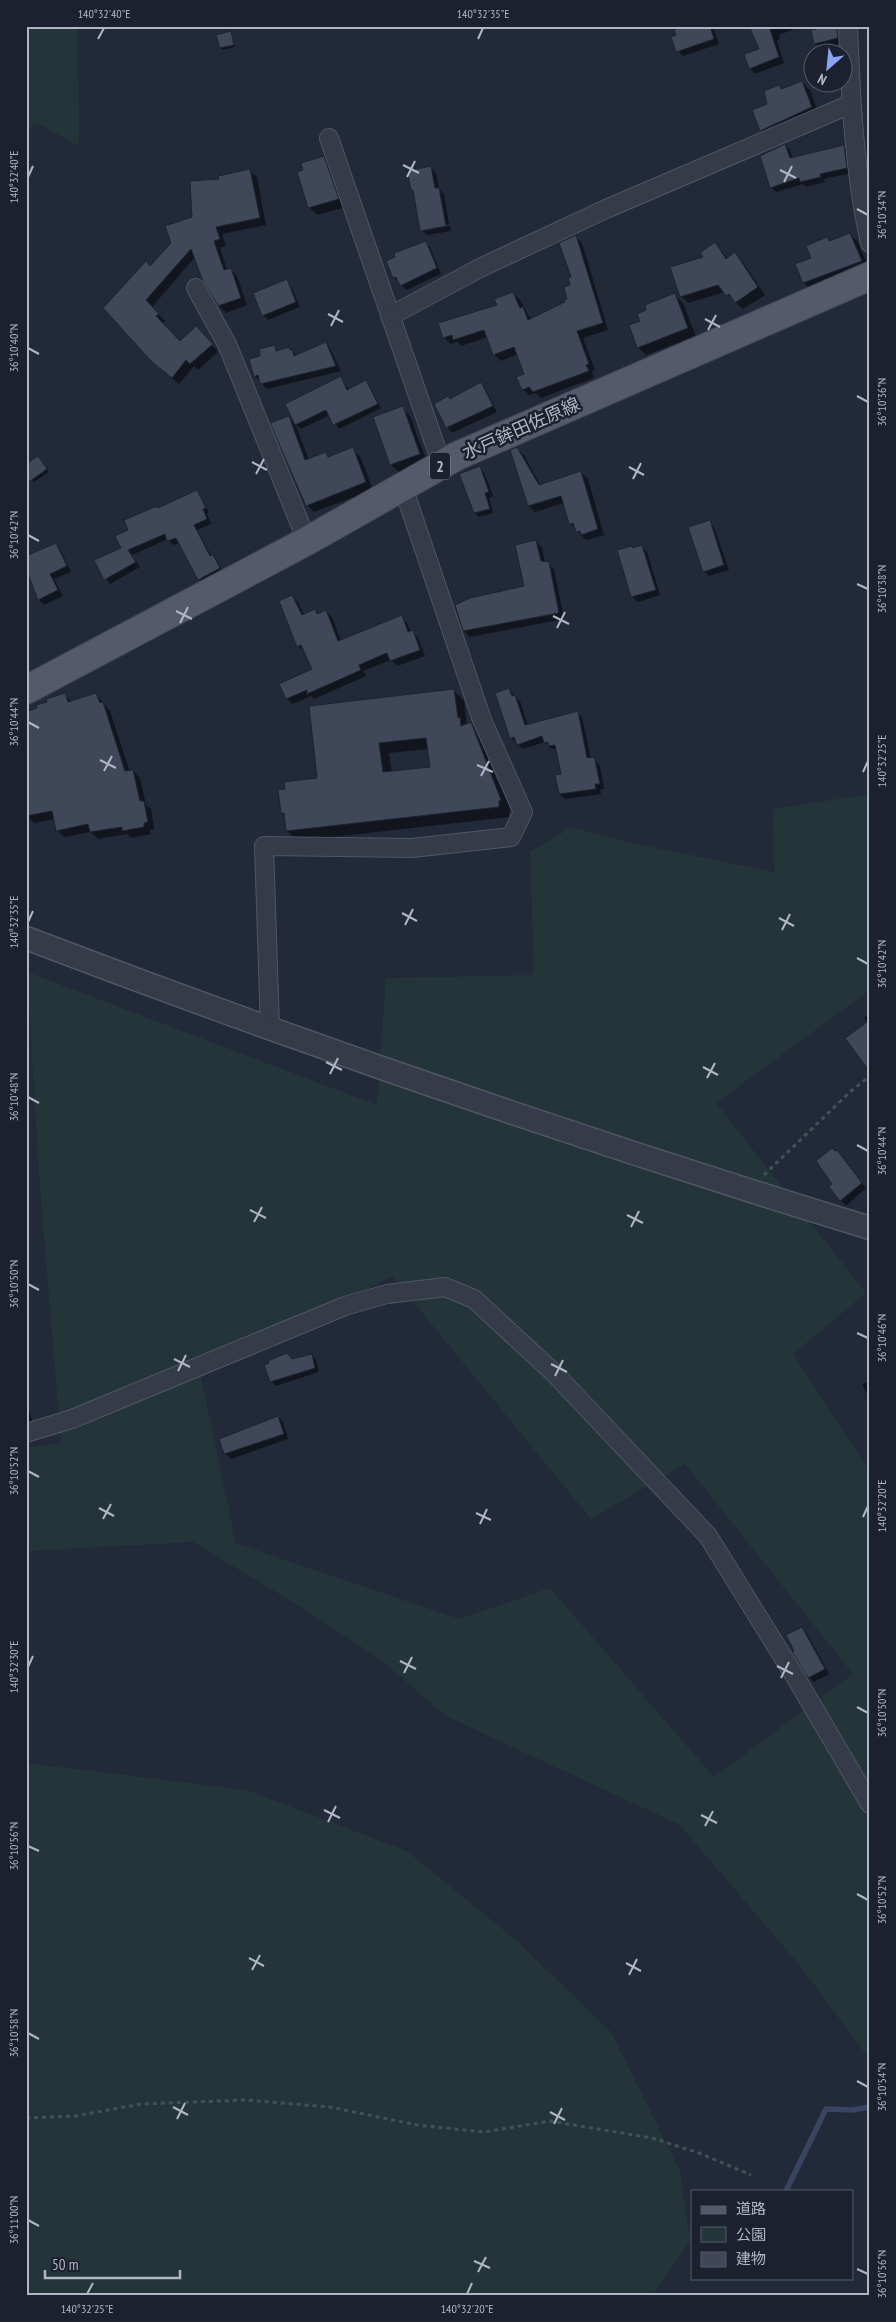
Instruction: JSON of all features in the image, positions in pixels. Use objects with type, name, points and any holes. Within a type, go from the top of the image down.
[{"type":"main road","name":"水戸鉾田佐原線","points":[[26,690],[307,540],[457,456],[870,276]]},
{"type":"street","points":[[848,26],[852,104],[860,195],[870,243]]},
{"type":"street","points":[[390,316],[482,267],[606,209],[852,104]]},
{"type":"street","points":[[329,138],[442,465]]},
{"type":"street","points":[[196,288],[227,344],[307,540]]},
{"type":"street","points":[[270,1028],[264,846],[412,848],[511,837],[523,812],[482,720],[402,487]]},
{"type":"street","points":[[26,938],[270,1028],[748,1190],[870,1228]]},
{"type":"street","points":[[26,1433],[72,1419],[345,1306],[386,1294],[445,1287],[474,1299],[554,1374],[708,1536],[796,1678],[870,1804]]},
{"type":"path","points":[[748,1190],[851,1091],[870,1076]]},
{"type":"path","points":[[26,2118],[75,2116],[141,2104],[246,2100],[330,2107],[417,2125],[484,2132],[550,2121],[652,2138],[699,2153],[751,2175]]},
{"type":"green space","points":[[26,26],[78,26],[79,146],[37,123],[26,130]]},
{"type":"green space","points":[[870,794],[870,990],[716,1103],[866,1293],[793,1354],[870,1472],[870,2060],[800,1966],[680,1825],[446,1716],[380,1659],[304,1609],[193,1542],[26,1551],[26,1448],[61,1443],[39,1175],[27,972],[377,1105],[386,978],[534,975],[530,852],[572,827],[627,842],[774,872],[773,809]],"holes":[[[392,1276],[591,1519],[685,1464],[853,1674],[714,1777],[550,1588],[459,1619],[236,1543],[201,1377]]]},
{"type":"green space","points":[[26,1763],[247,1790],[407,1851],[517,1941],[611,2032],[680,2171],[690,2241],[652,2296],[26,2296]]},
{"type":"building","points":[[684,26],[710,26],[714,39],[676,52],[671,37],[676,35],[674,30]]},
{"type":"building","points":[[749,26],[769,26],[779,57],[749,69],[744,54],[759,49]]},
{"type":"building","points":[[815,26],[837,26],[838,38],[814,42],[811,30],[816,29]]},
{"type":"building","points":[[231,31],[234,45],[220,48],[216,35]]},
{"type":"building","points":[[802,81],[804,92],[806,92],[812,107],[760,131],[752,110],[767,104],[764,91],[779,85],[781,89]]},
{"type":"building","points":[[785,144],[790,158],[844,145],[847,168],[820,174],[821,177],[800,182],[799,178],[770,188],[760,156]]},
{"type":"building","points":[[324,156],[339,199],[308,208],[297,172],[303,170],[301,163]]},
{"type":"building","points":[[431,166],[435,188],[439,188],[446,226],[420,231],[413,190],[411,190],[407,171]]},
{"type":"building","points":[[250,169],[260,218],[216,227],[220,239],[214,241],[224,270],[231,268],[241,298],[218,306],[202,279],[191,249],[146,300],[159,314],[156,316],[180,341],[196,326],[213,344],[190,364],[186,360],[172,378],[152,362],[103,308],[146,261],[150,266],[171,243],[165,226],[192,217],[190,181],[219,179],[218,176]]},
{"type":"building","points":[[850,233],[862,261],[803,283],[795,264],[811,258],[806,246],[827,237],[829,241]]},
{"type":"building","points":[[576,235],[603,323],[577,331],[589,364],[586,365],[589,371],[533,392],[529,387],[522,390],[516,377],[524,374],[514,347],[493,355],[484,330],[453,340],[452,335],[443,338],[438,323],[497,305],[494,299],[513,292],[520,308],[523,307],[528,320],[565,302],[564,300],[567,299],[564,287],[570,285],[568,278],[571,277],[559,243]]},
{"type":"building","points":[[426,241],[437,268],[400,286],[396,277],[393,278],[386,261],[395,257],[394,253]]},
{"type":"building","points":[[715,242],[726,259],[735,252],[758,287],[735,303],[729,294],[726,296],[718,285],[680,297],[670,267],[703,257],[700,253]]},
{"type":"building","points":[[287,279],[296,302],[262,316],[253,293]]},
{"type":"building","points":[[675,293],[688,328],[637,348],[629,325],[640,321],[637,314],[646,310],[645,305]]},
{"type":"building","points":[[326,342],[336,366],[260,384],[258,375],[254,377],[249,359],[260,356],[259,349],[275,345],[276,351],[289,347],[290,350],[292,349],[294,356]]},
{"type":"building","points":[[341,376],[347,390],[366,380],[378,404],[333,425],[326,410],[295,425],[285,404]]},
{"type":"building","points":[[481,382],[493,406],[446,428],[434,404],[448,396],[450,399]]},
{"type":"building","points":[[403,406],[420,454],[390,465],[373,417]]},
{"type":"building","points":[[289,416],[305,460],[326,452],[328,457],[353,447],[366,482],[306,506],[270,423]]},
{"type":"building","points":[[517,447],[539,485],[581,471],[598,529],[581,535],[580,531],[576,532],[573,523],[569,524],[561,496],[528,506],[510,450]]},
{"type":"building","points":[[38,456],[47,469],[26,484],[26,464]]},
{"type":"building","points":[[480,466],[489,492],[485,493],[490,509],[474,513],[459,474]]},
{"type":"building","points":[[197,490],[206,508],[203,509],[207,519],[194,525],[210,556],[213,555],[220,568],[198,580],[176,538],[167,541],[165,534],[128,550],[136,562],[104,580],[94,560],[121,548],[115,536],[128,530],[124,520],[157,506],[158,508]]},
{"type":"building","points":[[710,520],[724,565],[703,572],[688,527]]},
{"type":"building","points":[[536,540],[541,561],[549,562],[559,613],[463,631],[455,605],[470,598],[524,586],[515,545]]},
{"type":"building","points":[[56,543],[67,566],[50,574],[58,590],[38,600],[26,569],[26,556]]},
{"type":"building","points":[[642,545],[656,590],[631,597],[617,550]]},
{"type":"building","points":[[292,595],[302,615],[315,609],[317,614],[326,610],[338,641],[402,615],[408,632],[413,630],[420,650],[390,661],[387,653],[359,665],[361,670],[307,694],[307,690],[286,699],[279,684],[312,669],[301,645],[297,647],[279,601]]},
{"type":"building","points":[[509,688],[512,696],[515,695],[525,725],[578,711],[587,758],[594,757],[595,760],[600,784],[595,784],[596,789],[559,794],[555,775],[561,774],[555,745],[548,746],[548,742],[544,743],[542,736],[517,745],[514,737],[510,739],[495,693]]},
{"type":"building","points":[[454,689],[461,726],[471,722],[501,800],[499,801],[499,807],[286,831],[278,790],[285,789],[284,782],[317,778],[309,706]],"holes":[[[426,738],[430,767],[383,772],[379,743]]]},
{"type":"building","points":[[65,693],[68,702],[96,693],[100,703],[103,702],[125,771],[133,770],[140,801],[144,801],[148,822],[144,823],[144,827],[122,831],[122,827],[90,832],[88,824],[56,831],[52,811],[26,816],[26,712],[37,708],[36,705],[47,702],[46,699]]},
{"type":"building","points":[[870,1020],[870,1072],[845,1038]]},
{"type":"building","points":[[832,1148],[835,1151],[837,1150],[862,1183],[840,1201],[829,1187],[832,1184],[816,1161]]},
{"type":"building","points":[[287,1353],[292,1359],[312,1354],[315,1368],[270,1382],[264,1365],[269,1363],[268,1361]]},
{"type":"building","points":[[278,1416],[284,1434],[224,1454],[219,1439]]},
{"type":"building","points":[[802,1627],[825,1669],[808,1678],[792,1652],[794,1651],[786,1635]]},
{"type":"waterway","points":[[786,2190],[826,2109],[852,2110],[870,2107]]}]
